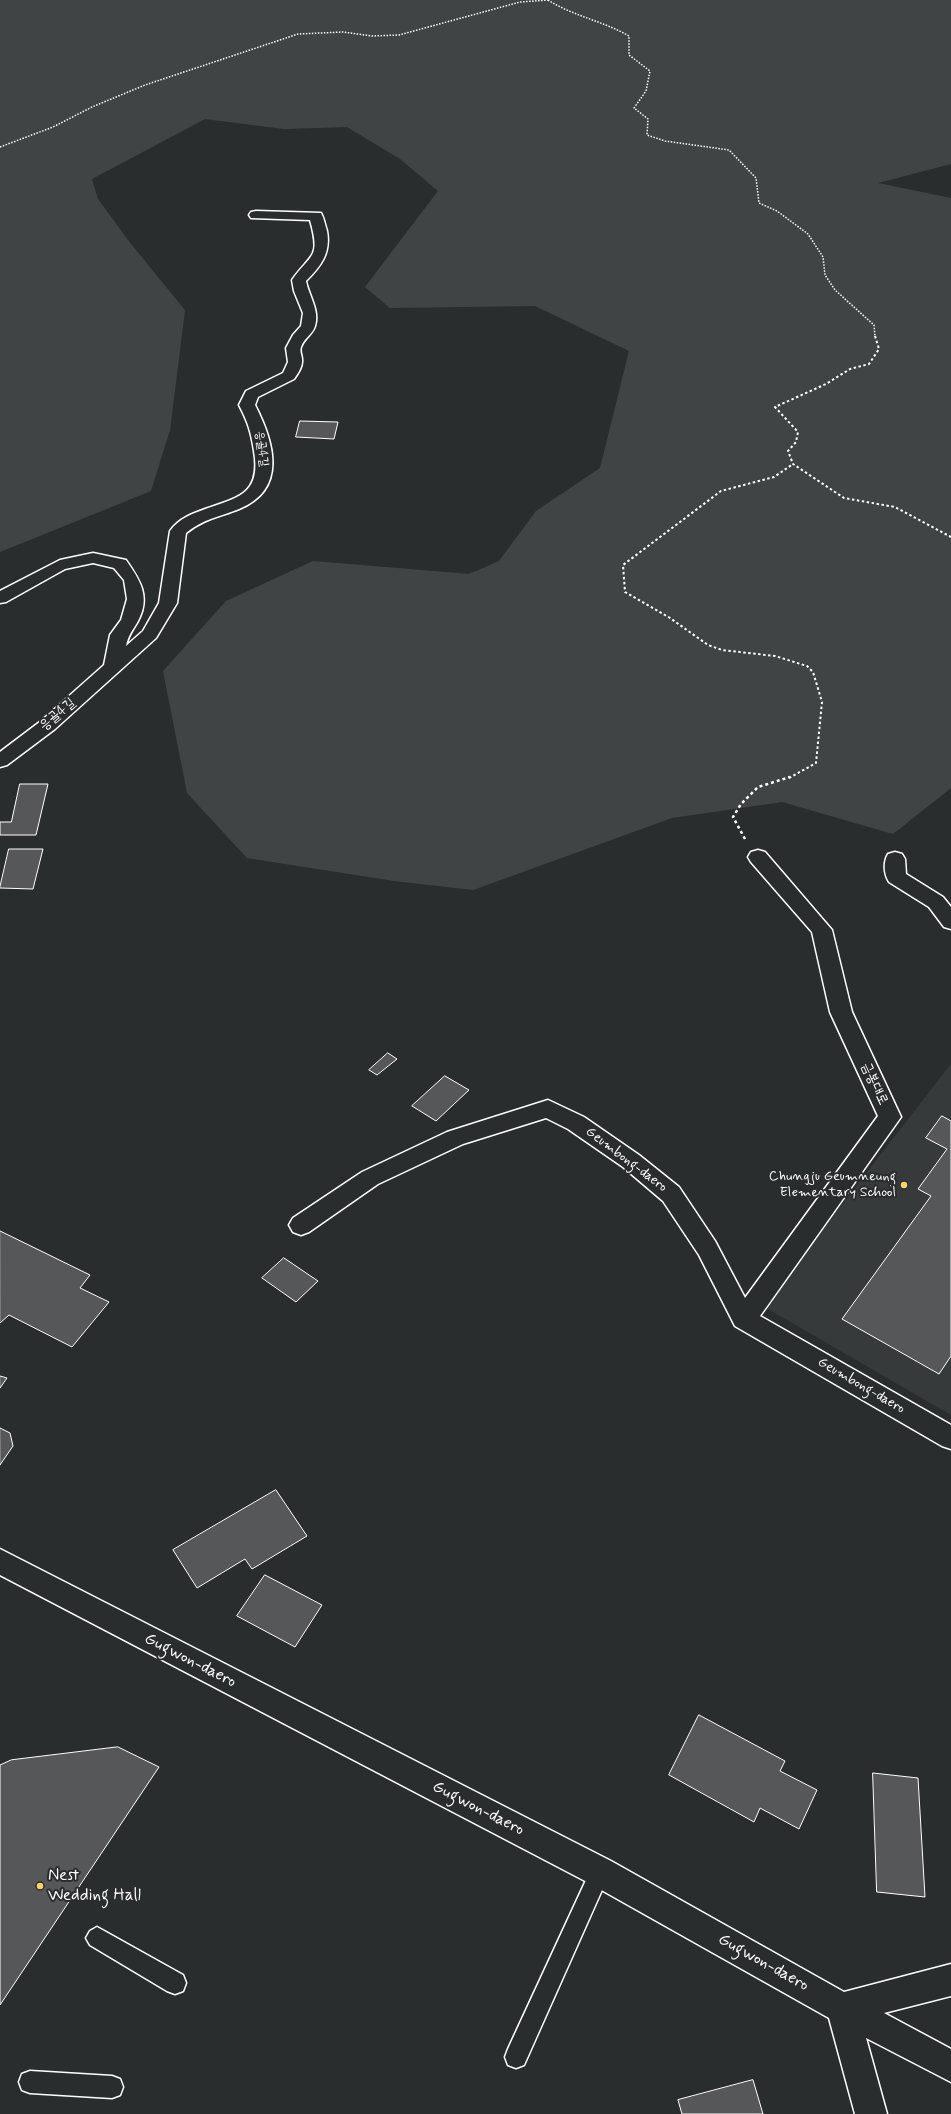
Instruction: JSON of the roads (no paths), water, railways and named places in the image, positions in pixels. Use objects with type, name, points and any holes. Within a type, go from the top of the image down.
[{"type":"street","name":"응골4길","points":[[0,761],[48,726],[150,634],[168,603],[178,531],[193,519],[234,505],[250,496],[262,483],[265,467],[258,427],[247,405],[251,394],[289,376],[295,362],[293,348],[300,335],[308,327],[310,313],[301,290],[299,280],[320,258],[322,246],[316,216],[256,215]]},
{"type":"street","points":[[0,598],[60,565],[93,558],[120,564],[132,580],[136,599],[130,620],[119,635],[113,667]]},
{"type":"street","name":"금봉대로","points":[[744,1319],[890,1117],[841,1012],[822,930],[758,857]]},
{"type":"street","points":[[895,859],[896,877],[936,902],[951,922]]},
{"type":"street","name":"Geumbong-daero","points":[[301,1225],[377,1175],[455,1138],[548,1109],[576,1123],[631,1161],[670,1194],[707,1248],[744,1319],[951,1438]]},
{"type":"street","name":"Gugwon-daero","points":[[0,1561],[70,1599],[600,1872],[842,2008],[951,2066]]},
{"type":"street","points":[[871,2114],[842,2008],[951,1980]]},
{"type":"lane","points":[[516,2057],[600,1872]]},
{"type":"lane","points":[[97,1938],[175,1983]]},
{"type":"lane","points":[[30,2082],[112,2087]]},
{"type":"place","name":"Chungju Geumneung Elementary School","points":[[904,1185]]},
{"type":"place","name":"Nest Wedding Hall","points":[[40,1886]]}]
